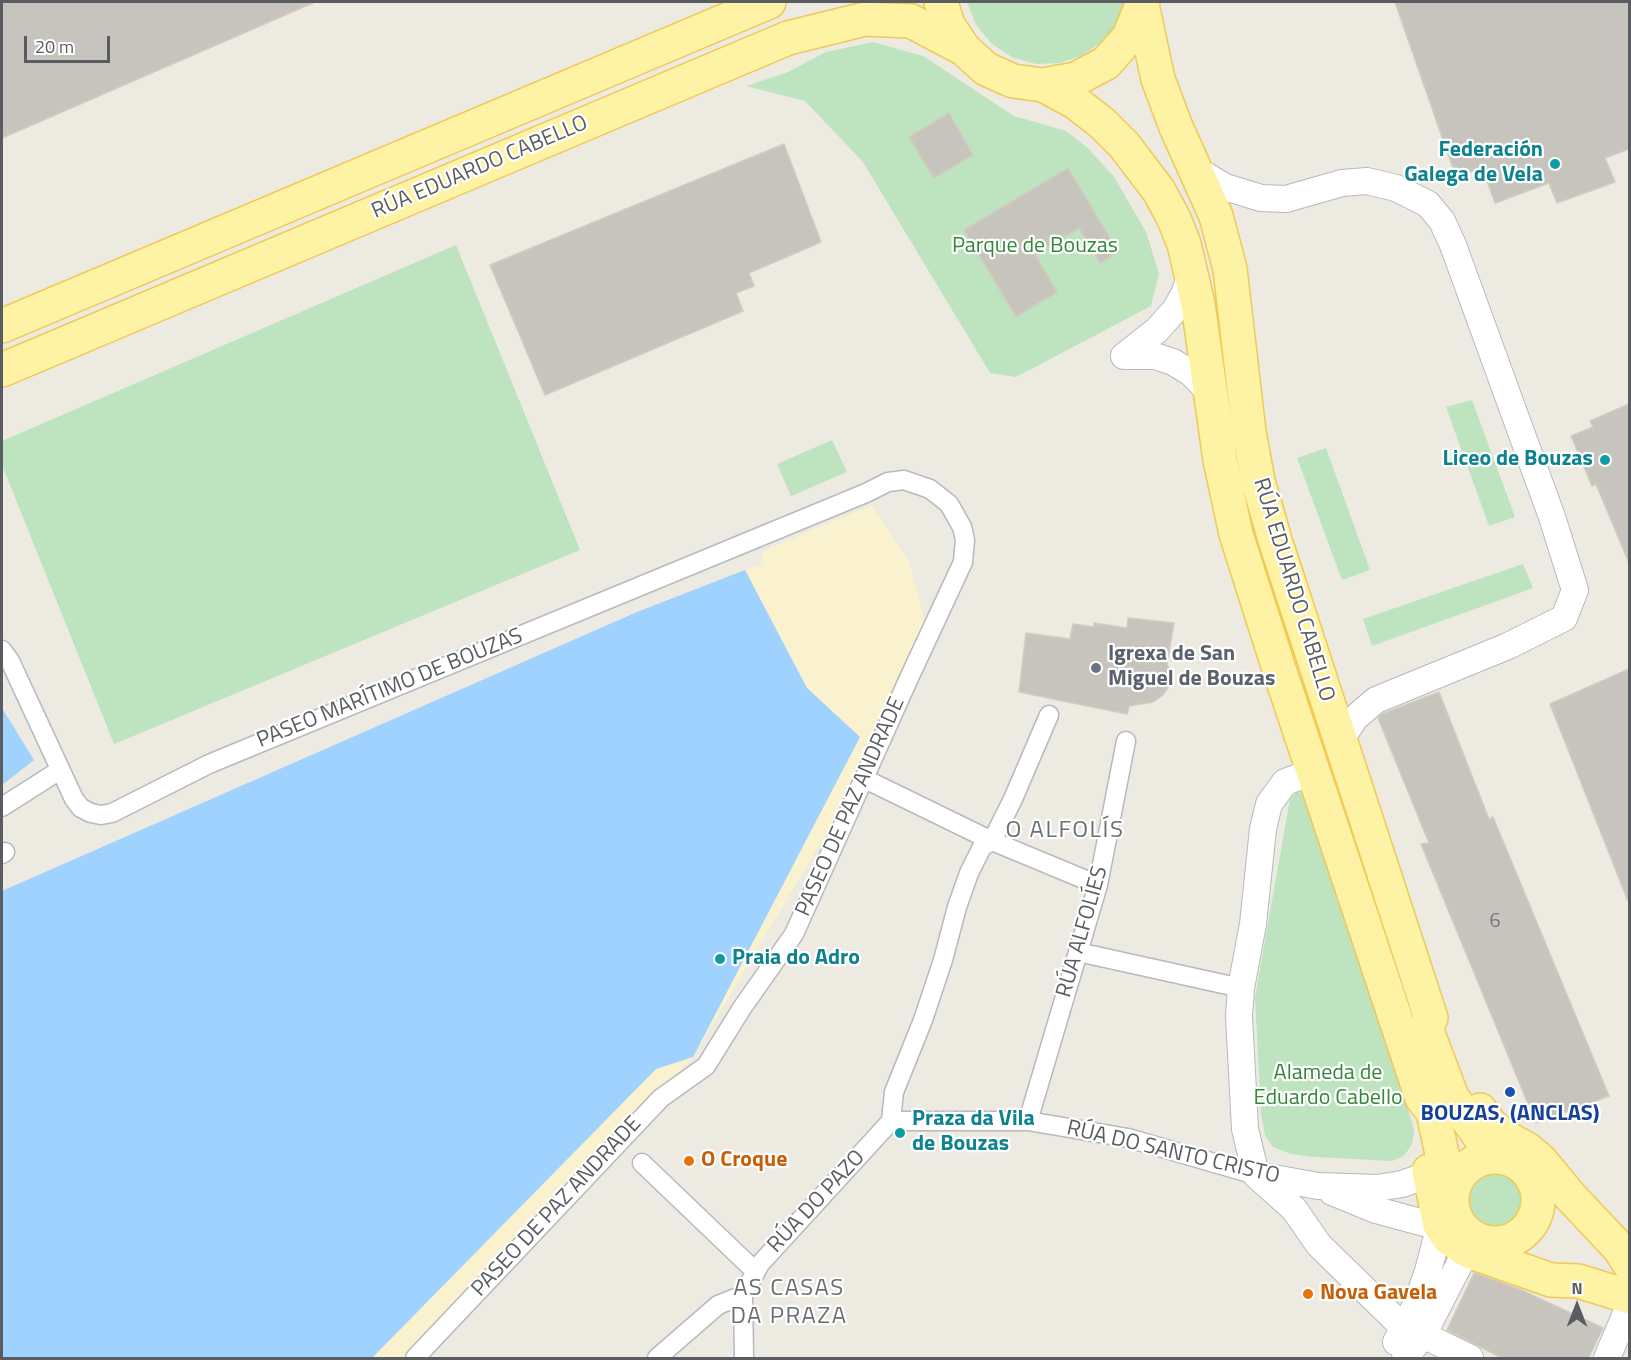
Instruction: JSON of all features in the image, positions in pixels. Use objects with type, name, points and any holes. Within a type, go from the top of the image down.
[{"type":"main road","name":"RÚA EDUARDO CABELLO","points":[[2,326],[769,2]]},
{"type":"main road","points":[[941,2],[948,25],[964,49],[986,69],[1013,81],[1043,85],[1076,79],[1106,63],[1129,37],[1142,3]]},
{"type":"main road","name":"RÚA EDUARDO CABELLO","points":[[1142,3],[1158,79],[1176,127],[1216,216],[1230,269],[1249,432],[1258,481],[1431,1018],[1426,1028],[1452,1097],[1466,1205]]},
{"type":"main road","name":"RÚA EDUARDO CABELLO","points":[[2,370],[788,38],[865,20],[911,21],[964,49]]},
{"type":"main road","name":"RÚA EDUARDO CABELLO","points":[[1043,85],[1075,102],[1102,123],[1140,163],[1174,219],[1192,273],[1220,460],[1236,534],[1422,1098],[1419,1117],[1466,1205]]},
{"type":"main road","points":[[1431,1018],[1440,1023],[1460,1076],[1474,1102],[1490,1124],[1541,1161],[1619,1248],[1628,1264]]},
{"type":"main road","points":[[1466,1205],[1508,1159],[1520,1164],[1536,1186],[1611,1260],[1628,1264]]},
{"type":"main road","points":[[1466,1205],[1518,1236],[1529,1227],[1536,1214],[1538,1200],[1536,1186]]},
{"type":"main road","points":[[1466,1205],[1578,1281],[1629,1297]]},
{"type":"street","points":[[1197,170],[1225,187],[1261,198],[1286,199],[1342,183],[1368,181],[1396,188],[1428,204],[1442,221],[1453,245],[1552,517],[1575,590],[1564,618],[1508,646],[1376,700],[1355,718],[1340,741]]},
{"type":"street","points":[[1192,273],[1184,294],[1174,310],[1156,330],[1124,356],[1155,356],[1173,362],[1191,373],[1204,386],[1212,400]]},
{"type":"street","name":"PASEO DE PAZ ANDRADE","points":[[415,1359],[661,1098],[706,1066],[742,1008],[794,934],[963,562],[965,540],[962,527],[950,504],[930,489],[904,480],[888,482],[866,493]]},
{"type":"street","name":"PASEO MARÍTIMO DE BOUZAS","points":[[2,650],[10,661],[74,799],[81,808],[101,815],[112,813],[209,764],[866,493]]},
{"type":"street","points":[[1029,1121],[891,1121],[894,1092],[937,980],[969,873],[982,847],[992,841],[1013,799],[1049,715]]},
{"type":"street","name":"RÚA ALFOLÍES","points":[[1029,1121],[1098,885],[1126,741]]},
{"type":"street","points":[[2,807],[60,770]]},
{"type":"street","points":[[1313,772],[1285,782],[1269,804],[1263,829],[1253,924],[1241,988],[1239,1016],[1245,1129],[1256,1175],[1294,1209],[1319,1245],[1413,1331],[1470,1359]]},
{"type":"street","points":[[865,779],[992,841],[1098,885]]},
{"type":"street","points":[[1078,952],[1241,988]]},
{"type":"street","name":"RÚA DO PAZO","points":[[743,1295],[760,1264],[891,1121]]},
{"type":"street","name":"RÚA DO SANTO CRISTO","points":[[1029,1121],[1128,1138],[1256,1175],[1318,1186],[1377,1188],[1402,1184],[1466,1205]]},
{"type":"street","points":[[642,1163],[756,1272]]},
{"type":"street","name":"RÚA DO SANTO CRISTO","points":[[1318,1186],[1376,1210],[1466,1205]]},
{"type":"street","points":[[1388,1359],[1413,1331],[1462,1259],[1466,1205]]},
{"type":"street","points":[[1404,1359],[1413,1331],[1416,1305],[1428,1271],[1466,1205]]},
{"type":"street","points":[[657,1359],[718,1305],[743,1295],[744,1359]]},
{"type":"street","points":[[1607,1359],[1629,1304]]},
{"type":"green space","points":[[967,2],[1125,2],[1118,22],[1103,41],[1083,55],[1060,63],[1036,64],[1012,57],[992,44],[976,25]]},
{"type":"green space","name":"Parque de Bouzas","points":[[873,42],[923,56],[1014,116],[1066,131],[1088,148],[1114,177],[1146,232],[1159,273],[1151,306],[1016,377],[990,373],[863,162],[805,101],[746,86],[786,73],[826,52]]},
{"type":"green space","points":[[456,245],[580,550],[114,744],[2,465],[2,441]]},
{"type":"green space","points":[[1472,400],[1515,517],[1489,526],[1446,407]]},
{"type":"green space","points":[[832,440],[847,472],[791,496],[777,464]]},
{"type":"green space","points":[[1326,448],[1370,570],[1342,580],[1297,458]]},
{"type":"green space","points":[[1523,564],[1533,588],[1372,646],[1363,619]]},
{"type":"green space","name":"Alameda de Eduardo Cabello","points":[[1297,792],[1307,794],[1414,1129],[1412,1144],[1404,1156],[1392,1161],[1291,1154],[1273,1147],[1265,1135],[1261,1114],[1255,997],[1290,799]]},
{"type":"green space","points":[[1496,1168],[1519,1177],[1528,1200],[1519,1223],[1496,1232],[1473,1223],[1464,1200],[1473,1177]]},
{"type":"sand","points":[[872,505],[909,562],[927,629],[885,735],[693,1057],[458,1308],[405,1358],[220,1358],[637,612],[761,564],[763,551]]},
{"type":"water","points":[[745,570],[807,688],[860,737],[693,1057],[656,1069],[372,1358],[2,1358],[2,891],[637,612]]},
{"type":"water","points":[[2,708],[34,760],[2,785]]},
{"type":"building","points":[[2,2],[315,2],[2,138]]},
{"type":"building","points":[[1395,2],[1629,2],[1629,149],[1605,158],[1615,182],[1557,203],[1549,183],[1495,203],[1482,168],[1456,177]]},
{"type":"building","points":[[949,113],[973,155],[934,178],[909,137]]},
{"type":"building","points":[[784,144],[821,242],[749,273],[754,286],[736,293],[743,311],[545,395],[490,265]]},
{"type":"building","points":[[1068,168],[1118,252],[1100,263],[1079,228],[1035,255],[1057,292],[1016,317],[964,230]]},
{"type":"building","name":"Liceo de Bouzas","points":[[1629,404],[1629,563],[1596,484],[1592,486],[1571,436],[1593,427],[1590,421]]},
{"type":"building","name":"Igrexa de San Miguel de Bouzas","points":[[1128,618],[1174,623],[1167,664],[1171,672],[1171,683],[1163,695],[1153,702],[1129,706],[1127,714],[1019,692],[1026,633],[1070,639],[1073,624],[1094,627],[1094,623],[1127,628]]},
{"type":"building","points":[[1629,669],[1629,901],[1628,901],[1550,704]]},
{"type":"building","points":[[1439,692],[1489,819],[1493,817],[1609,1096],[1536,1123],[1421,844],[1429,843],[1378,718],[1382,714]]},
{"type":"building","points":[[1474,1273],[1519,1289],[1603,1328],[1588,1359],[1504,1359],[1447,1330]]},
{"type":"place","name":"Federación Galega de Vela","points":[[1555,164]]},
{"type":"place","name":"Liceo de Bouzas","points":[[1605,460]]},
{"type":"place","name":"Igrexa de San Miguel de Bouzas","points":[[1096,668]]},
{"type":"place","name":"Praia do Adro","points":[[720,959]]},
{"type":"place","name":"BOUZAS, (ANCLAS)","points":[[1510,1092]]},
{"type":"place","name":"Praza da Vila de Bouzas","points":[[900,1133]]},
{"type":"place","name":"O Croque","points":[[689,1161]]},
{"type":"place","name":"Nova Gavela","points":[[1308,1294]]},
{"type":"district","name":"O ALFOLÍS","points":[[1065,831]]},
{"type":"district","name":"AS CASAS DA PRAZA","points":[[789,1303]]}]
